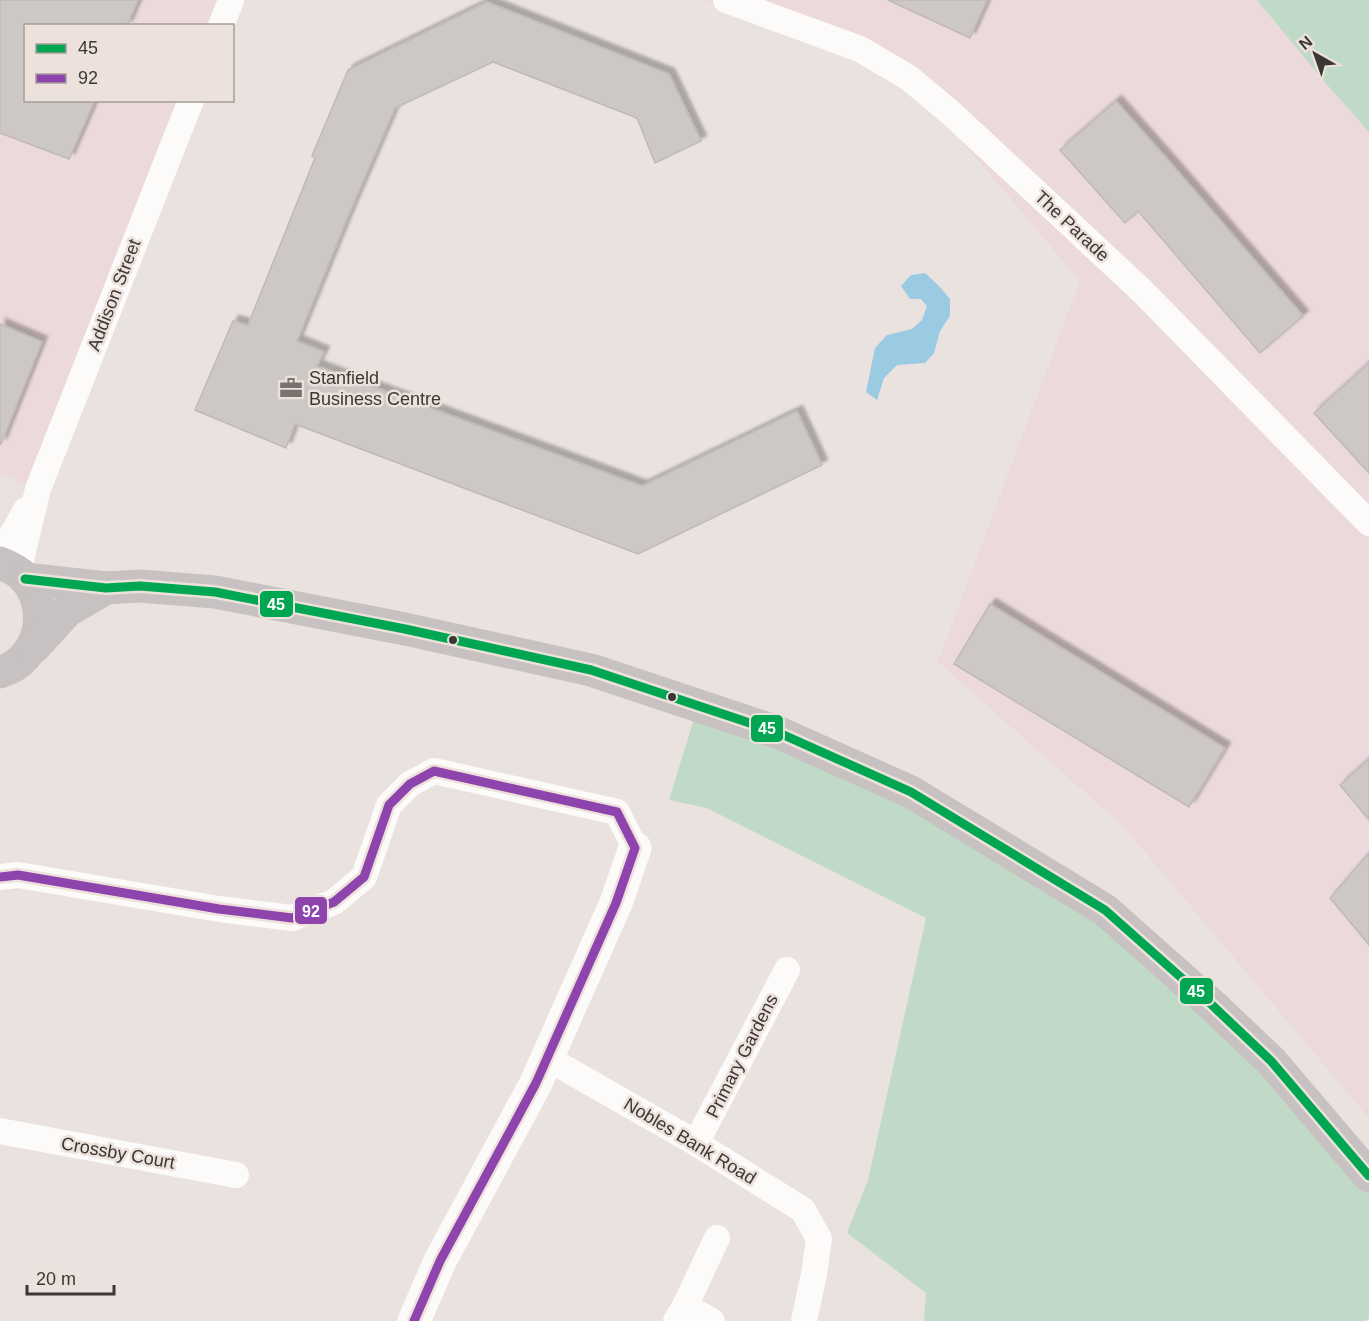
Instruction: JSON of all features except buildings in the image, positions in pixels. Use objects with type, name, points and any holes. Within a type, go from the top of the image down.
[{"type":"highway","points":[[11,565],[106,588],[140,586],[215,592],[405,629],[591,670],[777,732],[911,792],[1105,910],[1271,1061],[1369,1176]]},
{"type":"highway","points":[[11,565],[36,595],[40,615],[38,634],[30,651]]},
{"type":"highway","points":[[0,672],[18,663],[67,611],[106,588]]},
{"type":"street","points":[[221,24],[231,0]]},
{"type":"street","name":"The Parade","points":[[726,0],[860,49],[909,78],[951,113],[1142,291],[1369,523]]},
{"type":"street","name":"Addison Street","points":[[11,565],[38,489],[190,102]]},
{"type":"street","points":[[0,877],[18,875],[219,909],[292,918],[334,902],[364,877],[389,805],[410,784],[434,771],[617,812],[635,848],[616,903],[536,1083],[440,1261],[414,1321]]},
{"type":"street","name":"Primary Gardens","points":[[696,1143],[787,969]]},
{"type":"street","name":"Nobles Bank Road","points":[[547,1058],[696,1143],[803,1210],[819,1239],[804,1321]]},
{"type":"street","name":"Crossby Court","points":[[0,1131],[236,1175]]},
{"type":"street","points":[[712,1321],[680,1313],[717,1238]]},
{"type":"shaded area","points":[[0,0],[231,0],[221,24],[24,24],[24,102],[191,102],[38,489],[0,474]]},
{"type":"shaded area","points":[[706,0],[1257,0],[1369,132],[1369,1118],[1123,826],[938,662],[1080,281],[909,78]]},
{"type":"green space","points":[[1257,0],[1369,0],[1369,132],[1322,79]]},
{"type":"green space","points":[[698,706],[777,732],[1105,910],[1369,1176],[1369,1318],[1365,1321],[924,1321],[926,1293],[847,1233],[868,1180],[926,918],[707,808],[669,800]]},
{"type":"water","points":[[925,273],[950,299],[950,316],[940,331],[934,353],[925,363],[897,365],[884,378],[877,400],[866,392],[875,348],[887,335],[912,329],[922,320],[927,306],[921,299],[910,299],[901,286],[911,275]]},
{"type":"transit line","name":"45","points":[[25,579],[106,588],[140,586],[215,592],[405,629],[591,670],[777,732],[911,792],[1105,910],[1271,1061],[1369,1176]]},
{"type":"transit line","name":"92","points":[[0,877],[18,875],[219,909],[292,918],[334,902],[364,877],[389,805],[410,784],[434,771],[617,812],[635,848],[616,903],[536,1083],[440,1261],[414,1321]]},
{"type":"place","name":"Stanfield Business Centre","points":[[291,388]]}]
